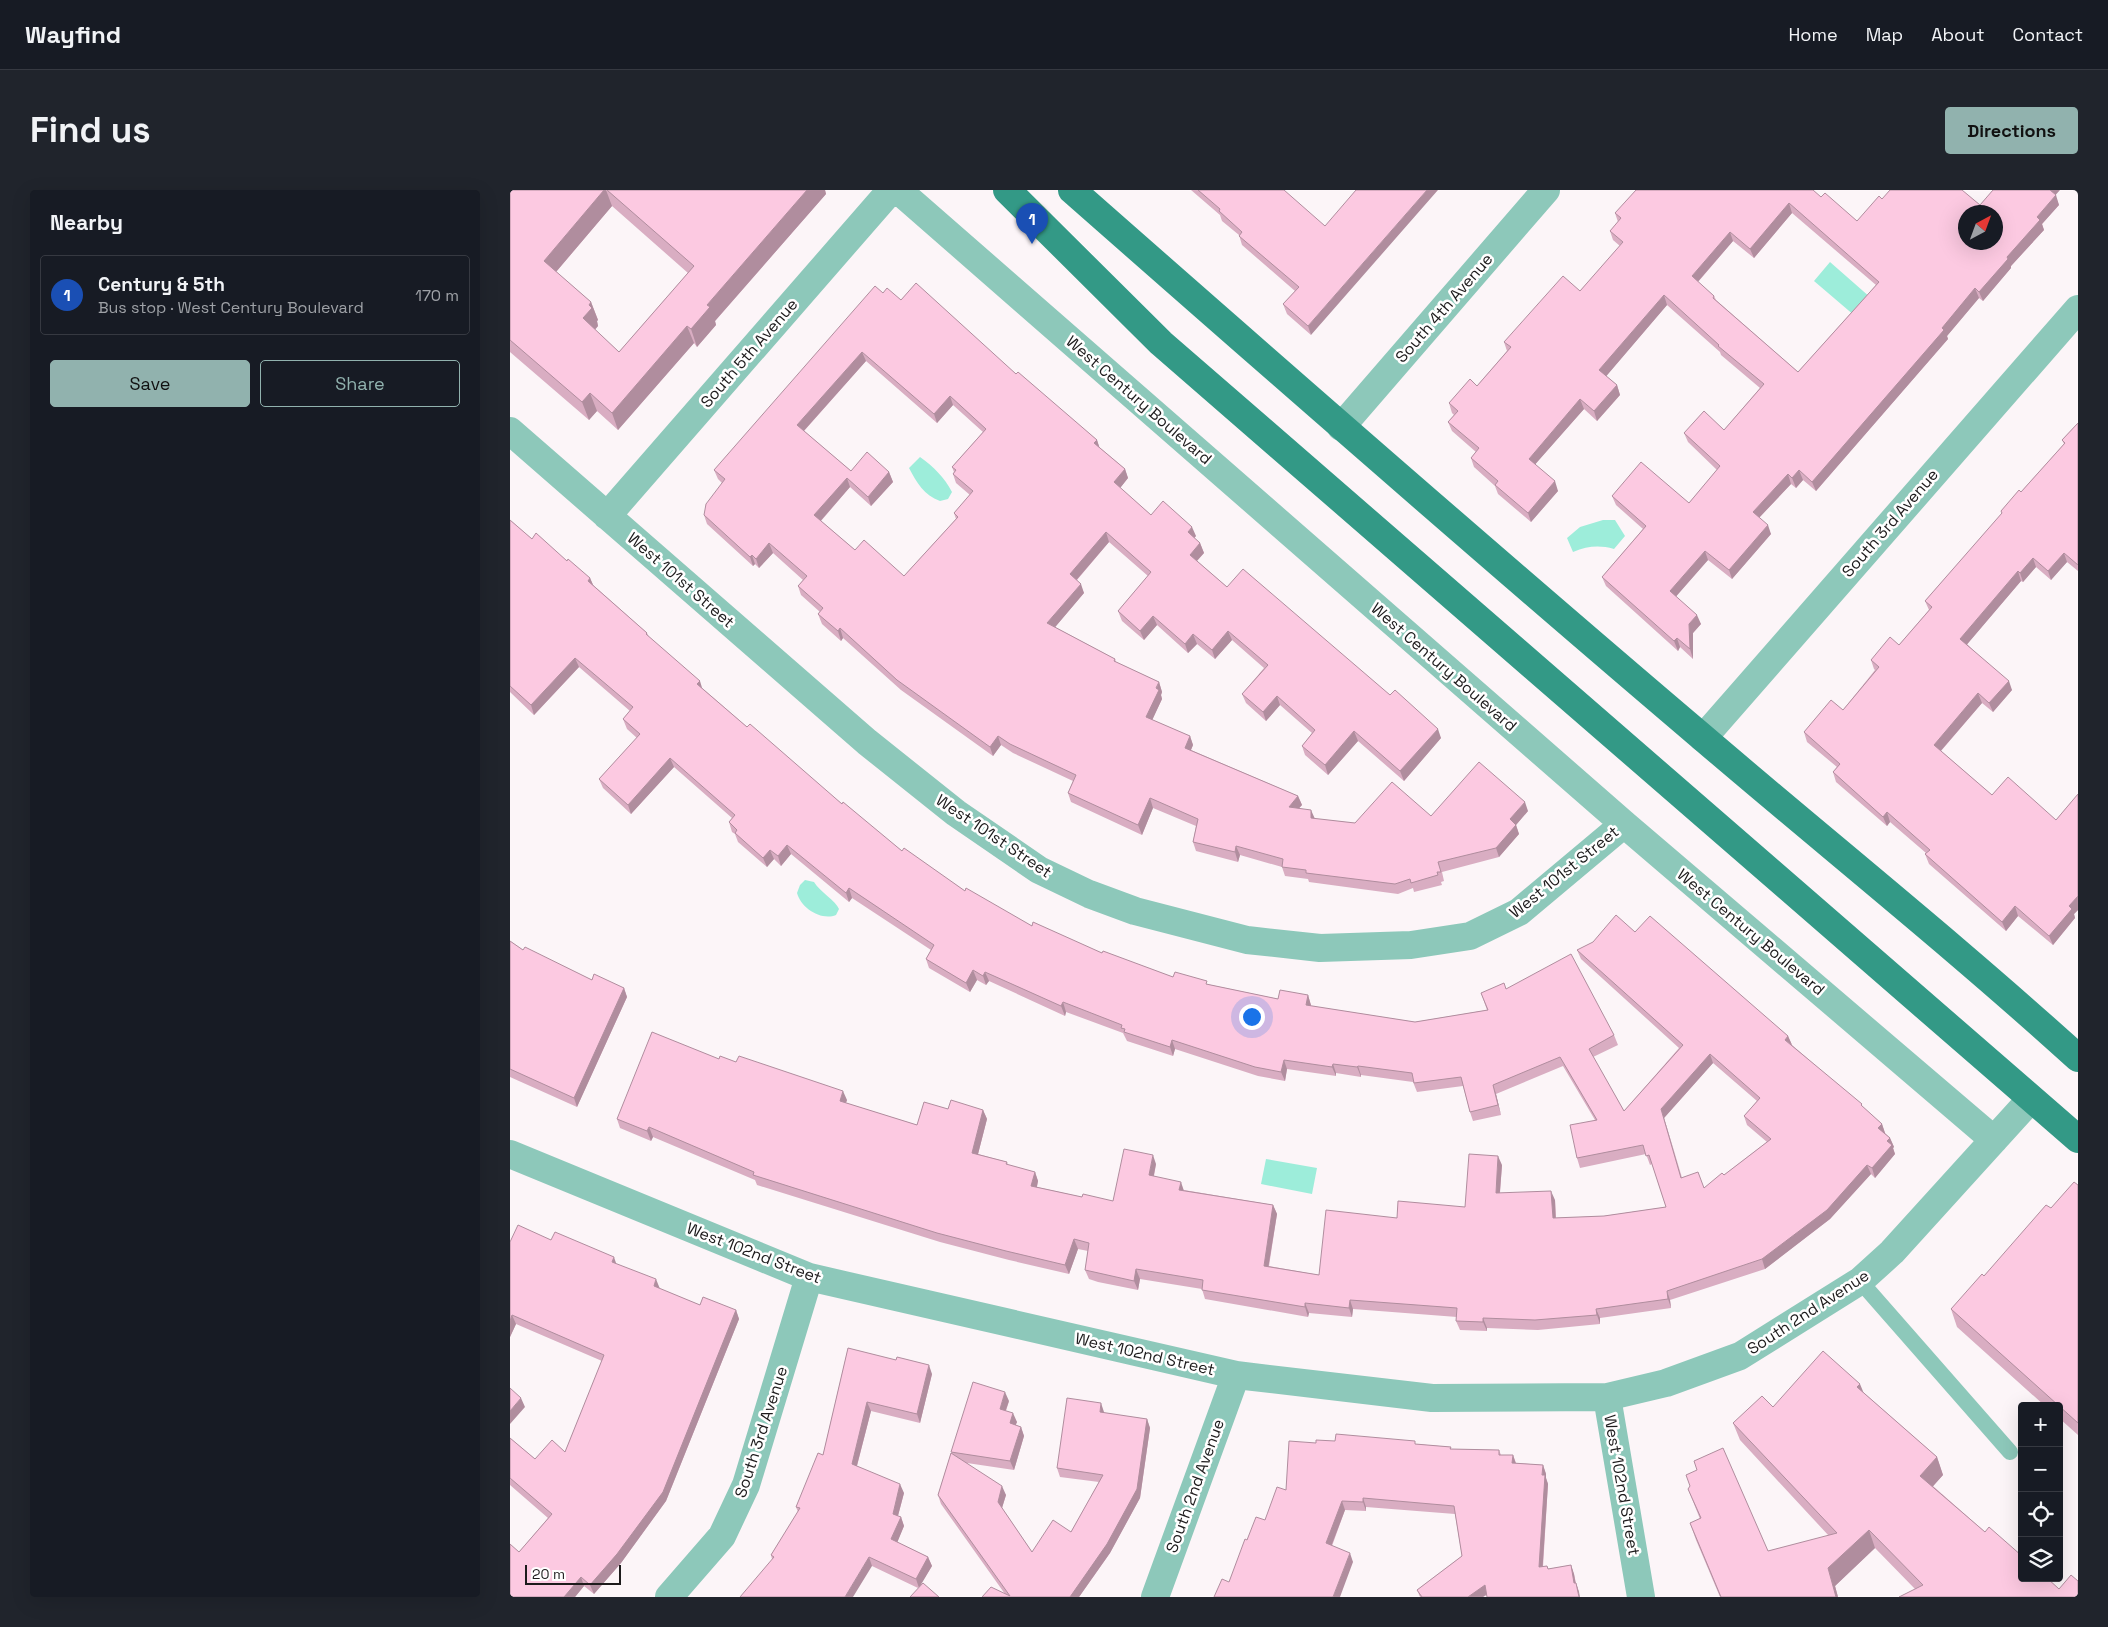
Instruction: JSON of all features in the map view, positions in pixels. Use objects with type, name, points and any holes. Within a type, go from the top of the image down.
[{"type":"main road","points":[[1008,190],[1161,342],[2078,1139]]},
{"type":"main road","points":[[1072,190],[1341,427],[1703,738],[2024,1009],[2078,1058]]},
{"type":"street","name":"South 5th Avenue","points":[[607,516],[891,190]]},
{"type":"street","name":"West Century Boulevard","points":[[898,190],[1624,824],[1994,1140]]},
{"type":"street","name":"South 4th Avenue","points":[[1341,427],[1546,190]]},
{"type":"street","name":"South 3rd Avenue","points":[[1703,738],[2078,308]]},
{"type":"street","name":"West 101st Street","points":[[510,431],[867,742],[956,813],[1039,870],[1089,894],[1134,910],[1247,940],[1320,948],[1411,945],[1470,936],[1519,912],[1624,824]]},
{"type":"street","name":"South 2nd Avenue","points":[[1607,1397],[1666,1383],[1740,1356],[1860,1281],[1892,1252],[2031,1099]]},
{"type":"street","name":"West 102nd Street","points":[[510,1154],[809,1277],[1236,1375],[1432,1398],[1607,1397],[1641,1597]]},
{"type":"street","name":"South 3rd Avenue","points":[[669,1597],[722,1536],[746,1485],[809,1277]]},
{"type":"street","name":"South 2nd Avenue","points":[[1155,1597],[1236,1375]]},
{"type":"lane","points":[[1860,1281],[2010,1452]]},
{"type":"shaded area","points":[[1830,262],[1871,298],[1855,316],[1814,281]]},
{"type":"shaded area","points":[[920,457],[946,482],[952,492],[948,499],[940,501],[934,498],[925,492],[918,483],[909,468]]},
{"type":"shaded area","points":[[1603,520],[1615,520],[1625,536],[1614,549],[1594,547],[1573,552],[1567,538],[1580,527]]},
{"type":"shaded area","points":[[805,880],[814,882],[835,903],[839,909],[836,915],[818,915],[803,904],[797,893],[800,885]]},
{"type":"shaded area","points":[[1266,1159],[1317,1168],[1312,1194],[1261,1184]]},
{"type":"building","points":[[510,190],[604,190],[544,261],[591,302],[589,305],[592,308],[583,318],[619,352],[694,266],[607,190],[807,190],[707,305],[710,307],[691,329],[687,326],[612,413],[590,393],[582,402],[510,340]]},
{"type":"building","points":[[1198,190],[1284,190],[1325,226],[1356,190],[1427,190],[1308,326],[1283,304],[1299,287],[1239,236],[1242,232]]},
{"type":"building","points":[[1636,190],[1813,190],[1821,197],[1825,193],[1857,221],[1879,196],[1882,199],[1890,190],[1962,190],[1980,205],[1993,190],[2050,190],[2056,195],[2037,217],[2040,220],[2007,257],[2008,259],[1979,292],[1975,288],[1942,328],[1944,330],[1812,482],[1799,470],[1792,478],[1788,474],[1753,512],[1768,525],[1729,570],[1705,551],[1670,591],[1697,615],[1689,624],[1690,649],[1677,638],[1674,641],[1602,577],[1646,526],[1612,496],[1641,462],[1689,503],[1720,466],[1684,433],[1704,411],[1724,430],[1764,384],[1718,346],[1664,295],[1599,370],[1617,385],[1594,411],[1580,399],[1529,459],[1555,481],[1528,513],[1495,485],[1498,481],[1471,458],[1479,448],[1448,422],[1458,411],[1449,403],[1470,379],[1477,386],[1511,347],[1504,342],[1563,276],[1580,291],[1623,242],[1610,231],[1621,218],[1615,213]],"holes":[[[1789,203],[1879,282],[1798,372],[1713,298],[1714,296],[1692,276],[1730,232],[1750,249]]]},
{"type":"building","points":[[916,283],[1016,374],[1018,372],[1097,440],[1094,443],[1125,469],[1114,482],[1151,515],[1163,501],[1192,527],[1188,532],[1200,543],[1190,555],[1227,587],[1243,569],[1390,695],[1395,690],[1438,729],[1400,771],[1354,731],[1325,765],[1302,746],[1315,730],[1277,696],[1263,712],[1242,694],[1268,665],[1228,631],[1212,650],[1193,634],[1185,644],[1153,616],[1140,631],[1118,611],[1151,572],[1106,532],[1070,574],[1081,584],[1047,623],[1115,659],[1114,661],[1159,682],[1156,688],[1159,690],[1146,717],[1190,736],[1185,748],[1298,796],[1289,807],[1311,810],[1311,818],[1355,823],[1392,782],[1431,816],[1479,762],[1525,802],[1510,819],[1516,825],[1496,848],[1438,862],[1441,872],[1437,872],[1438,875],[1411,883],[1410,879],[1395,884],[1306,873],[1306,870],[1282,867],[1283,859],[1236,846],[1235,852],[1193,842],[1198,819],[1150,798],[1138,825],[1068,793],[1076,775],[1010,744],[998,736],[990,747],[897,680],[840,628],[838,631],[818,614],[823,608],[798,586],[807,576],[769,543],[756,559],[752,555],[750,557],[704,515],[706,504],[725,479],[714,470],[875,286],[883,293],[887,288],[901,300]],"holes":[[[862,352],[934,414],[950,396],[986,429],[952,467],[956,470],[953,474],[973,491],[954,513],[958,517],[904,576],[864,540],[855,550],[814,515],[847,478],[868,497],[889,472],[867,452],[851,471],[797,425]]]},
{"type":"building","points":[[2078,423],[2078,565],[2064,553],[2048,571],[2033,558],[2020,573],[2018,571],[1960,639],[2009,681],[1989,703],[1978,693],[1934,745],[1992,795],[2008,777],[2056,820],[2078,794],[2078,896],[2069,906],[2072,909],[2049,936],[2015,906],[2002,922],[1925,854],[1930,850],[1887,812],[1883,817],[1833,772],[1840,764],[1804,732],[1831,700],[1843,710],[1879,667],[1871,660],[1890,637],[1899,645],[1932,607],[1925,601],[2002,513],[2001,511],[2019,490],[2021,492],[2065,443],[2062,440]]},
{"type":"building","points":[[510,520],[532,539],[536,533],[567,561],[568,559],[590,578],[588,581],[700,681],[697,684],[747,727],[750,724],[842,804],[843,802],[902,851],[904,848],[965,891],[966,888],[1032,926],[1033,922],[1102,953],[1103,951],[1173,977],[1175,972],[1207,981],[1206,984],[1278,999],[1280,990],[1308,995],[1306,1005],[1415,1022],[1488,1010],[1481,993],[1504,983],[1506,989],[1571,954],[1614,1035],[1589,1049],[1624,1111],[1683,1045],[1577,950],[1593,942],[1616,915],[1635,932],[1650,916],[1788,1036],[1785,1040],[1862,1104],[1882,1124],[1878,1128],[1890,1138],[1887,1141],[1892,1145],[1872,1168],[1867,1165],[1827,1210],[1762,1259],[1667,1291],[1668,1299],[1596,1309],[1597,1315],[1535,1320],[1483,1318],[1483,1322],[1456,1321],[1457,1308],[1350,1300],[1349,1308],[1305,1303],[1305,1307],[1202,1290],[1203,1280],[1136,1269],[1134,1281],[1085,1270],[1089,1243],[1074,1239],[1065,1265],[937,1233],[753,1175],[754,1172],[649,1127],[647,1131],[617,1119],[652,1032],[719,1059],[720,1056],[736,1062],[739,1056],[843,1091],[840,1101],[917,1125],[924,1102],[948,1109],[951,1100],[983,1110],[972,1153],[1035,1172],[1031,1186],[1082,1197],[1083,1194],[1113,1201],[1124,1149],[1153,1155],[1149,1175],[1181,1182],[1179,1190],[1273,1205],[1264,1266],[1319,1275],[1326,1210],[1397,1218],[1398,1201],[1465,1207],[1469,1154],[1498,1156],[1496,1193],[1551,1191],[1553,1218],[1604,1216],[1666,1207],[1649,1155],[1646,1156],[1643,1145],[1577,1158],[1570,1125],[1597,1120],[1560,1057],[1493,1085],[1498,1105],[1470,1112],[1461,1077],[1414,1083],[1412,1073],[1333,1064],[1332,1067],[1284,1060],[1281,1072],[1255,1067],[1172,1040],[1170,1047],[1124,1032],[1125,1029],[1121,1028],[1122,1025],[1063,1002],[1061,1006],[985,972],[983,976],[973,970],[966,983],[926,959],[934,945],[849,888],[846,893],[787,845],[778,856],[770,850],[763,858],[735,833],[737,830],[729,822],[735,815],[670,758],[628,805],[599,779],[640,734],[623,719],[633,707],[575,658],[531,705],[510,686]],"holes":[[[1710,1054],[1760,1098],[1744,1116],[1771,1139],[1704,1188],[1698,1172],[1681,1178],[1661,1109]]]},
{"type":"building","points":[[510,941],[523,950],[525,947],[592,980],[594,974],[624,988],[574,1098],[510,1069]]},
{"type":"building","points":[[2074,1182],[2078,1185],[2078,1423],[2063,1410],[2063,1402],[2055,1402],[1951,1309],[1982,1274],[1984,1276],[2046,1205],[2051,1208]]},
{"type":"building","points":[[518,1225],[551,1240],[555,1232],[614,1257],[612,1262],[656,1279],[654,1286],[700,1305],[703,1297],[736,1310],[663,1492],[617,1554],[590,1585],[581,1577],[564,1597],[510,1597],[510,1544],[519,1552],[552,1514],[510,1478],[510,1438],[535,1459],[552,1440],[565,1452],[604,1355],[512,1315],[510,1321],[510,1242]]},
{"type":"building","points":[[848,1348],[896,1360],[897,1357],[929,1365],[917,1414],[867,1402],[852,1464],[900,1484],[893,1514],[901,1517],[891,1539],[928,1557],[916,1579],[869,1557],[845,1597],[740,1597],[774,1557],[771,1555],[800,1508],[796,1507],[818,1453],[823,1455]]},
{"type":"building","points":[[1823,1351],[1860,1384],[1857,1387],[1937,1457],[1920,1476],[1985,1532],[1989,1527],[2018,1552],[2018,1582],[2051,1582],[2059,1589],[2071,1575],[2078,1581],[2078,1597],[1899,1597],[1923,1585],[1869,1530],[1828,1568],[1836,1597],[1721,1597],[1690,1523],[1701,1518],[1688,1489],[1690,1486],[1686,1475],[1697,1470],[1694,1461],[1723,1448],[1768,1551],[1837,1533],[1733,1423],[1762,1396],[1773,1407]]},
{"type":"building","points":[[973,1382],[1005,1392],[1000,1409],[1013,1413],[1010,1423],[1021,1427],[1010,1461],[951,1452]]},
{"type":"building","points":[[510,1388],[521,1398],[510,1411]]},
{"type":"building","points":[[1067,1398],[1101,1403],[1100,1412],[1147,1419],[1137,1489],[1107,1544],[1070,1597],[982,1597],[991,1587],[1010,1596],[938,1495],[951,1453],[1002,1486],[998,1502],[1032,1552],[1053,1520],[1071,1532],[1103,1475],[1057,1468]]},
{"type":"building","points":[[1336,1434],[1415,1441],[1415,1444],[1451,1447],[1450,1449],[1499,1450],[1499,1455],[1513,1455],[1512,1463],[1543,1465],[1542,1475],[1545,1475],[1539,1567],[1547,1566],[1548,1569],[1571,1565],[1579,1597],[1487,1597],[1485,1585],[1468,1597],[1422,1597],[1417,1590],[1462,1556],[1454,1506],[1363,1498],[1363,1502],[1342,1501],[1326,1543],[1350,1553],[1333,1597],[1214,1597],[1222,1579],[1229,1582],[1245,1539],[1247,1540],[1256,1517],[1265,1520],[1277,1487],[1286,1490],[1289,1441],[1316,1443],[1316,1440],[1335,1441]]},
{"type":"building","points":[[923,1583],[939,1597],[910,1597]]},
{"type":"place","name":"Century & 5th","points":[[1032,244]]}]
